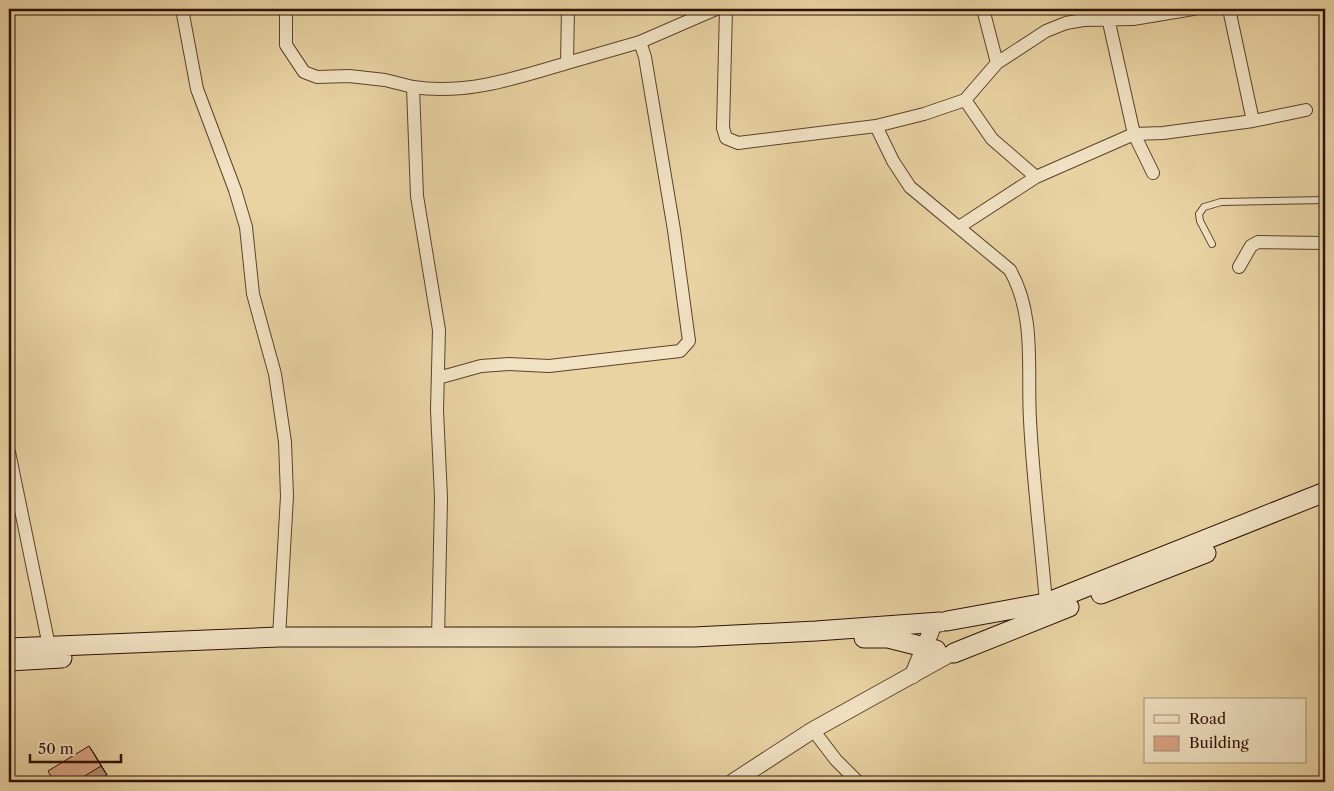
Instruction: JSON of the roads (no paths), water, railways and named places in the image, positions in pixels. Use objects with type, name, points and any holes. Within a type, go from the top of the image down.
[{"type":"main road","points":[[9,662],[279,650],[694,649],[848,638],[940,640],[1046,603],[1325,492]]},
{"type":"main road","points":[[9,648],[279,637],[438,639],[694,637],[816,631],[940,640],[1325,504]]},
{"type":"street","points":[[182,9],[197,89],[235,190],[246,227],[253,294],[275,374],[285,442],[287,496],[279,637]]},
{"type":"street","points":[[286,9],[286,45],[304,72],[317,77],[349,76],[435,89],[498,84],[640,42],[716,9]]},
{"type":"street","points":[[567,63],[568,9]]},
{"type":"street","points":[[726,9],[723,128],[726,138],[738,143],[876,126],[965,100],[996,63],[1046,31],[1066,23],[1106,14],[1133,19],[1193,9]]},
{"type":"street","points":[[983,9],[996,63]]},
{"type":"street","points":[[1229,9],[1254,122]]},
{"type":"street","points":[[1106,14],[1134,134],[1153,173]]},
{"type":"street","points":[[438,378],[481,366],[508,364],[549,366],[680,351],[686,347],[689,341],[674,230],[645,57],[640,42]]},
{"type":"street","points":[[413,87],[417,196],[439,330],[438,378],[441,498],[438,639]]},
{"type":"street","points":[[965,100],[992,140],[1036,177]]},
{"type":"street","points":[[959,227],[1036,177],[1134,134],[1163,133],[1254,122],[1306,110]]},
{"type":"street","points":[[876,126],[893,161],[910,187],[1010,270],[1019,286],[1027,317],[1030,420],[1046,603]]},
{"type":"street","points":[[1239,267],[1251,246],[1258,242],[1325,243]]},
{"type":"street","points":[[9,452],[49,646]]},
{"type":"street","points":[[733,782],[813,730],[913,675],[940,640]]},
{"type":"street","points":[[913,675],[940,640]]},
{"type":"street","points":[[813,730],[836,760],[858,782]]},
{"type":"lane","points":[[1212,244],[1200,221],[1199,214],[1204,207],[1220,202],[1325,200]]}]
